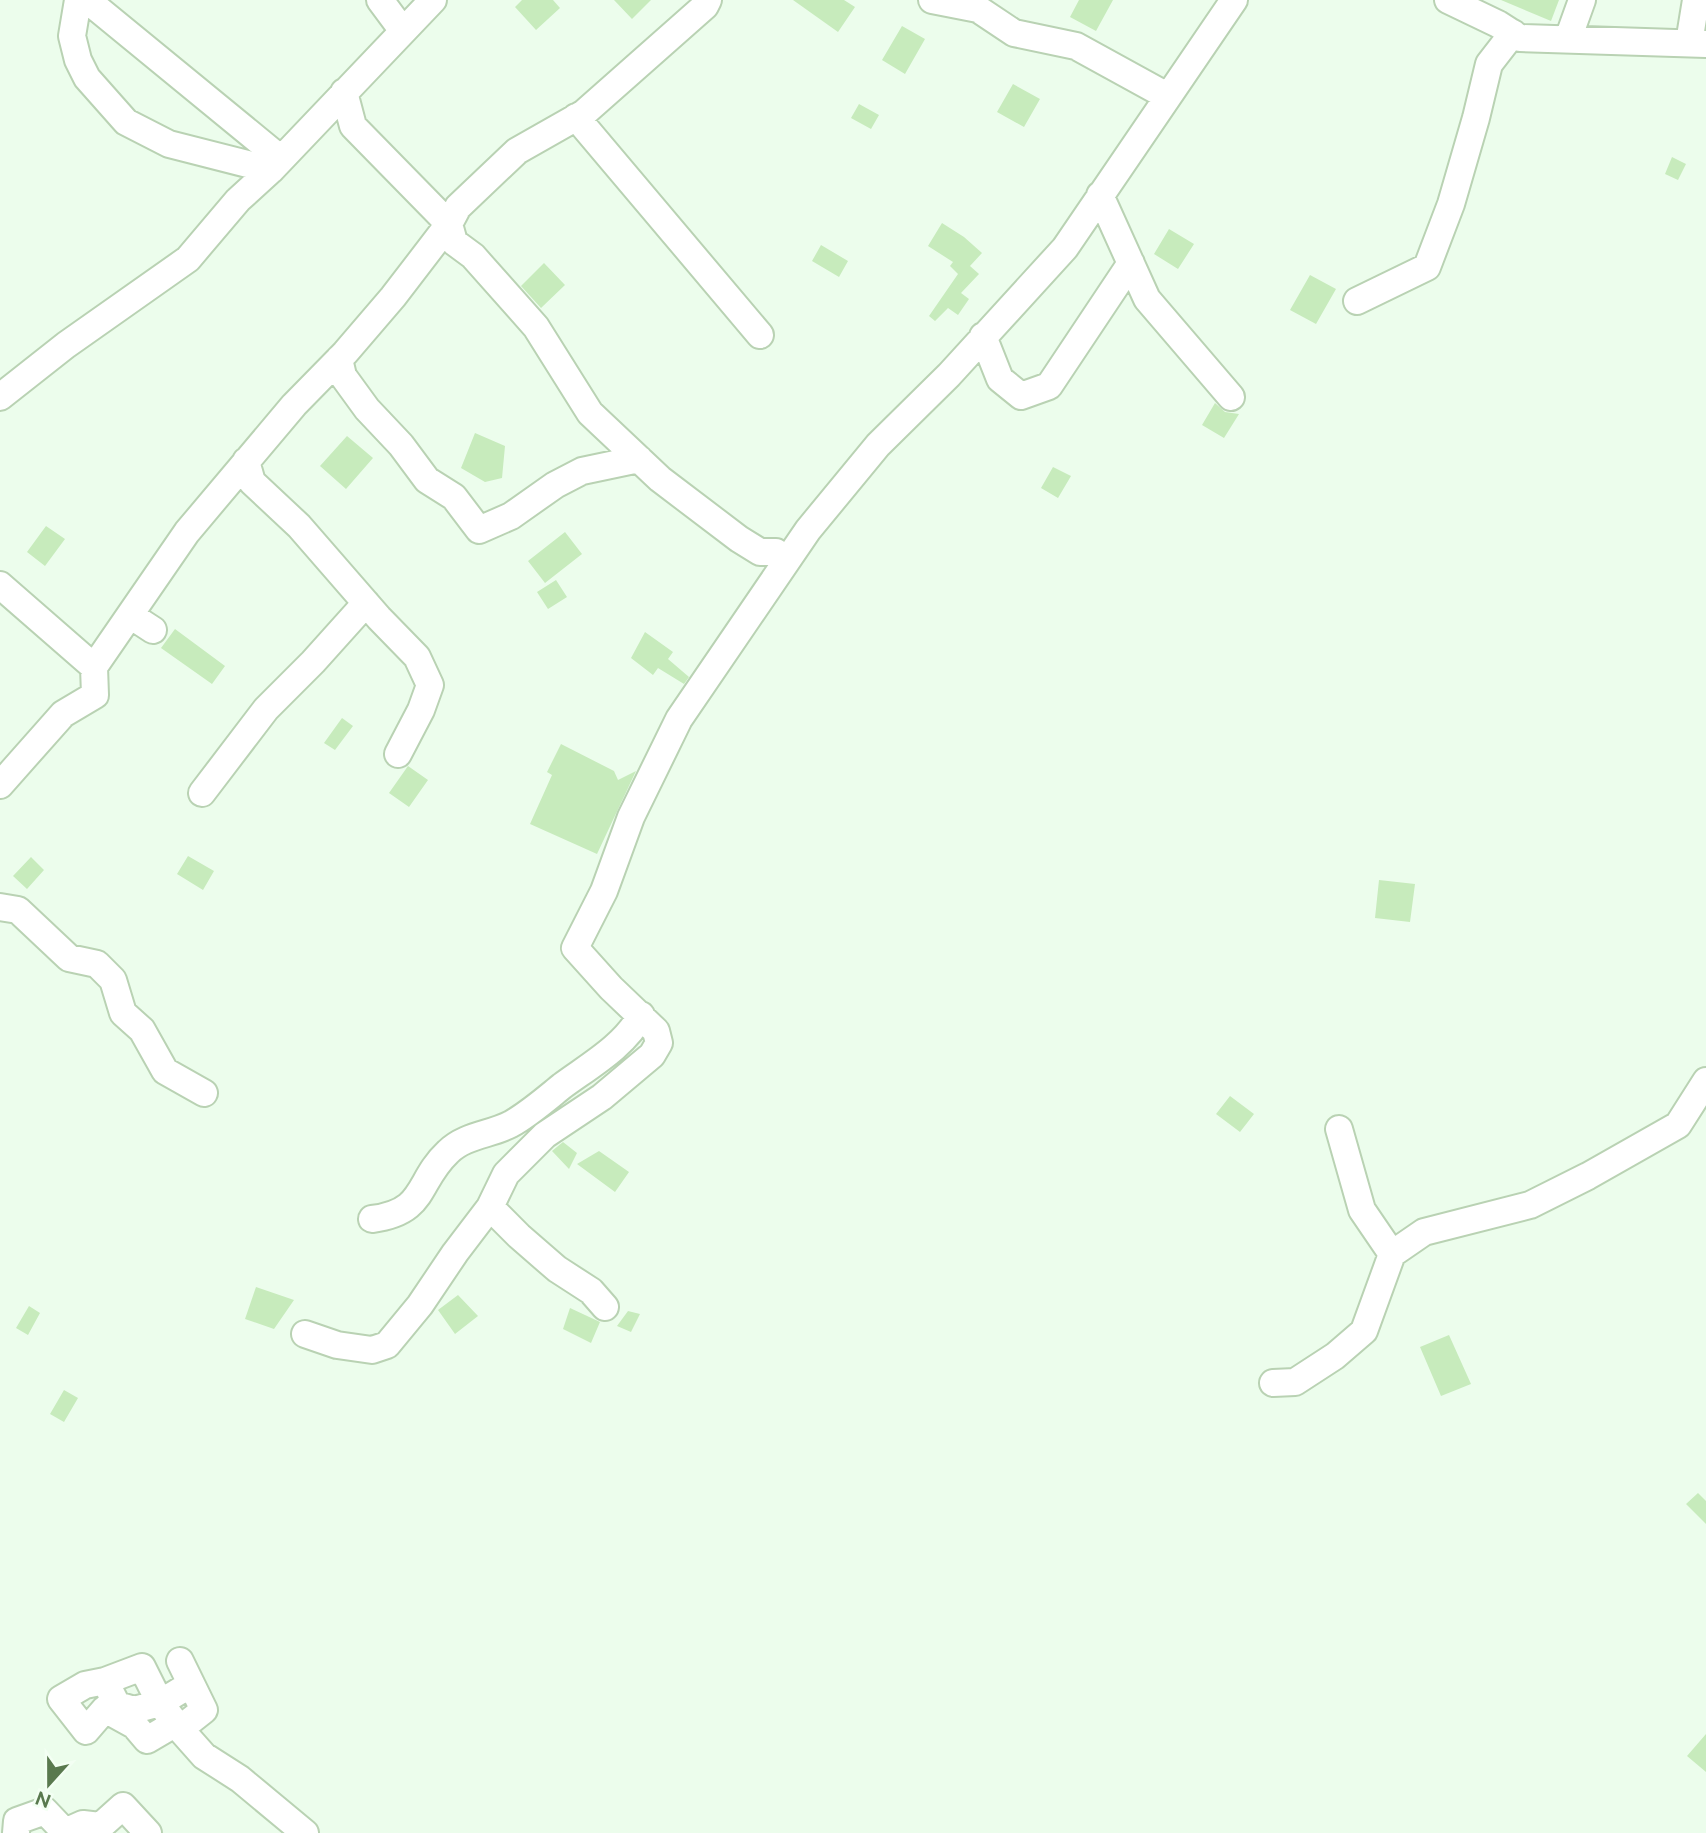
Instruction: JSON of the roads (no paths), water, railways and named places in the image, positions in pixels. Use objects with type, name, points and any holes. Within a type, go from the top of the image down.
[{"type":"street","points":[[78,0],[72,36],[78,60],[87,78],[126,122],[169,144],[276,165]]},
{"type":"street","points":[[87,0],[276,165]]},
{"type":"street","points":[[380,0],[403,31]]},
{"type":"street","points":[[0,397],[66,345],[188,259],[238,200],[276,165],[433,0]]},
{"type":"street","points":[[0,785],[63,715],[95,695],[94,667],[187,532],[294,405],[393,297],[449,224],[458,207],[517,151],[584,113],[705,6],[708,0]]},
{"type":"street","points":[[932,0],[978,9],[1014,33],[1076,46],[1167,96]]},
{"type":"street","points":[[305,1334],[337,1345],[372,1350],[387,1345],[420,1305],[490,1207],[506,1174],[545,1135],[602,1097],[652,1055],[659,1043],[656,1031],[611,988],[575,948],[604,891],[631,817],[679,719],[808,530],[878,445],[948,375],[1065,248],[1234,0]]},
{"type":"street","points":[[1448,0],[1520,38],[1697,44],[1696,0]]},
{"type":"street","points":[[1568,39],[1582,0]]},
{"type":"street","points":[[1357,302],[1427,267],[1451,204],[1489,64],[1513,33]]},
{"type":"street","points":[[344,92],[353,126],[449,224],[454,242],[472,256],[536,327],[590,413],[660,480],[738,540],[760,552],[775,552]]},
{"type":"street","points":[[576,117],[760,335]]},
{"type":"street","points":[[1101,195],[1147,299],[1231,397]]},
{"type":"street","points":[[983,336],[1000,379],[1021,396],[1049,386],[1131,263]]},
{"type":"street","points":[[339,359],[344,376],[367,408],[382,441],[427,480],[454,497],[479,530],[511,516],[555,485],[582,471],[639,459]]},
{"type":"street","points":[[246,461],[252,482],[299,526],[366,603],[417,656],[430,685],[421,710],[398,754]]},
{"type":"street","points":[[0,585],[94,667]]},
{"type":"street","points":[[202,793],[266,709],[366,603]]},
{"type":"street","points":[[130,615],[153,630]]},
{"type":"street","points":[[0,907],[18,910],[69,958],[97,964],[113,980],[123,1013],[142,1030],[165,1071],[204,1093]]},
{"type":"street","points":[[372,1219],[391,1217],[408,1208],[446,1153],[459,1143],[512,1123],[532,1110],[611,1049],[634,1028],[641,1015]]},
{"type":"street","points":[[1273,1383],[1296,1382],[1335,1356],[1364,1331],[1392,1254],[1424,1232],[1530,1205],[1588,1176],[1678,1125],[1706,1081]]},
{"type":"street","points":[[1339,1129],[1362,1210],[1392,1254]]},
{"type":"street","points":[[490,1207],[557,1269],[591,1291],[605,1307]]},
{"type":"street","points":[[134,1726],[105,1709],[86,1731],[61,1699],[85,1685],[105,1681],[142,1667],[172,1718],[204,1756],[240,1779],[305,1833]]},
{"type":"street","points":[[117,1705],[172,1718],[204,1710],[186,1672]]},
{"type":"street","points":[[105,1681],[117,1705],[147,1740],[172,1718]]},
{"type":"street","points":[[16,1833],[17,1821],[46,1811],[65,1832],[83,1824],[97,1829],[123,1806],[148,1833]]}]
